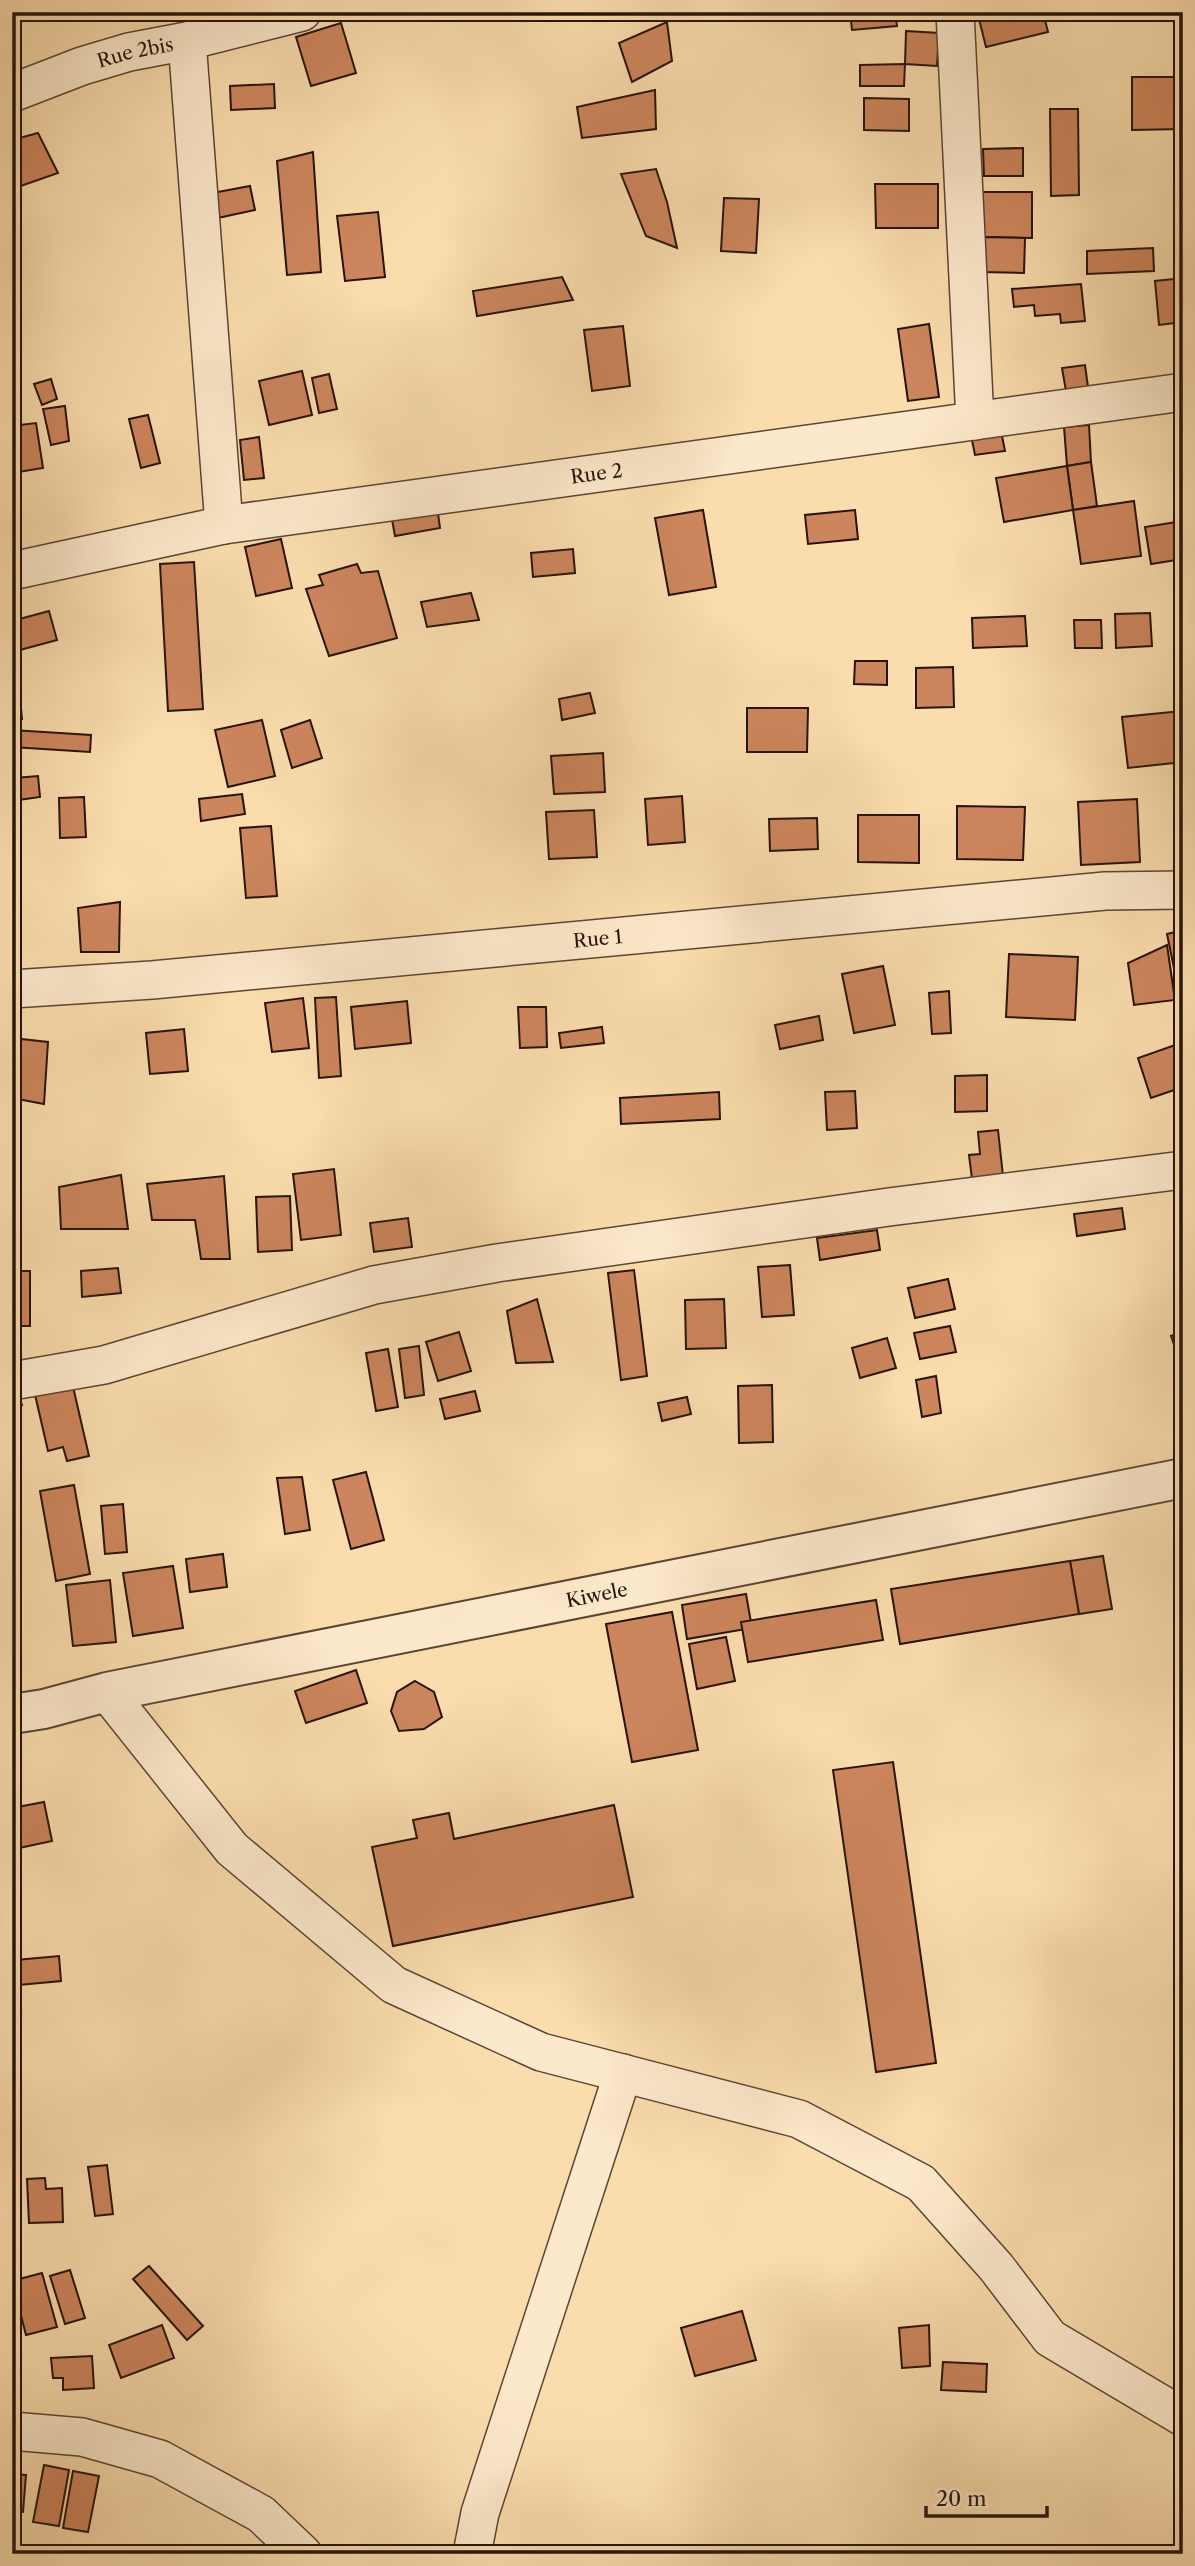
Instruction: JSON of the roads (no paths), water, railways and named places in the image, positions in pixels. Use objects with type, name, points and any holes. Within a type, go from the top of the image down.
[{"type":"street","name":"Rue 2bis","points":[[12,93],[82,66],[129,52],[187,41],[302,12]]},
{"type":"street","points":[[955,12],[975,421]]},
{"type":"street","points":[[187,41],[225,525]]},
{"type":"street","name":"Rue 2","points":[[12,571],[225,525],[1183,392]]},
{"type":"street","name":"Rue 1","points":[[12,989],[152,980],[1105,891],[1183,890]]},
{"type":"street","points":[[12,1381],[104,1365],[374,1285],[889,1207],[1183,1170]]},
{"type":"street","name":"Kiwele","points":[[12,1714],[44,1709],[107,1692],[1182,1482]]},
{"type":"street","points":[[107,1692],[232,1849],[394,1984],[541,2052],[799,2119],[921,2183],[996,2267],[1050,2337],[1183,2417]]},
{"type":"street","points":[[472,2554],[480,2513],[622,2073]]},
{"type":"street","points":[[12,2431],[82,2437],[160,2459],[261,2514],[303,2554]]}]
